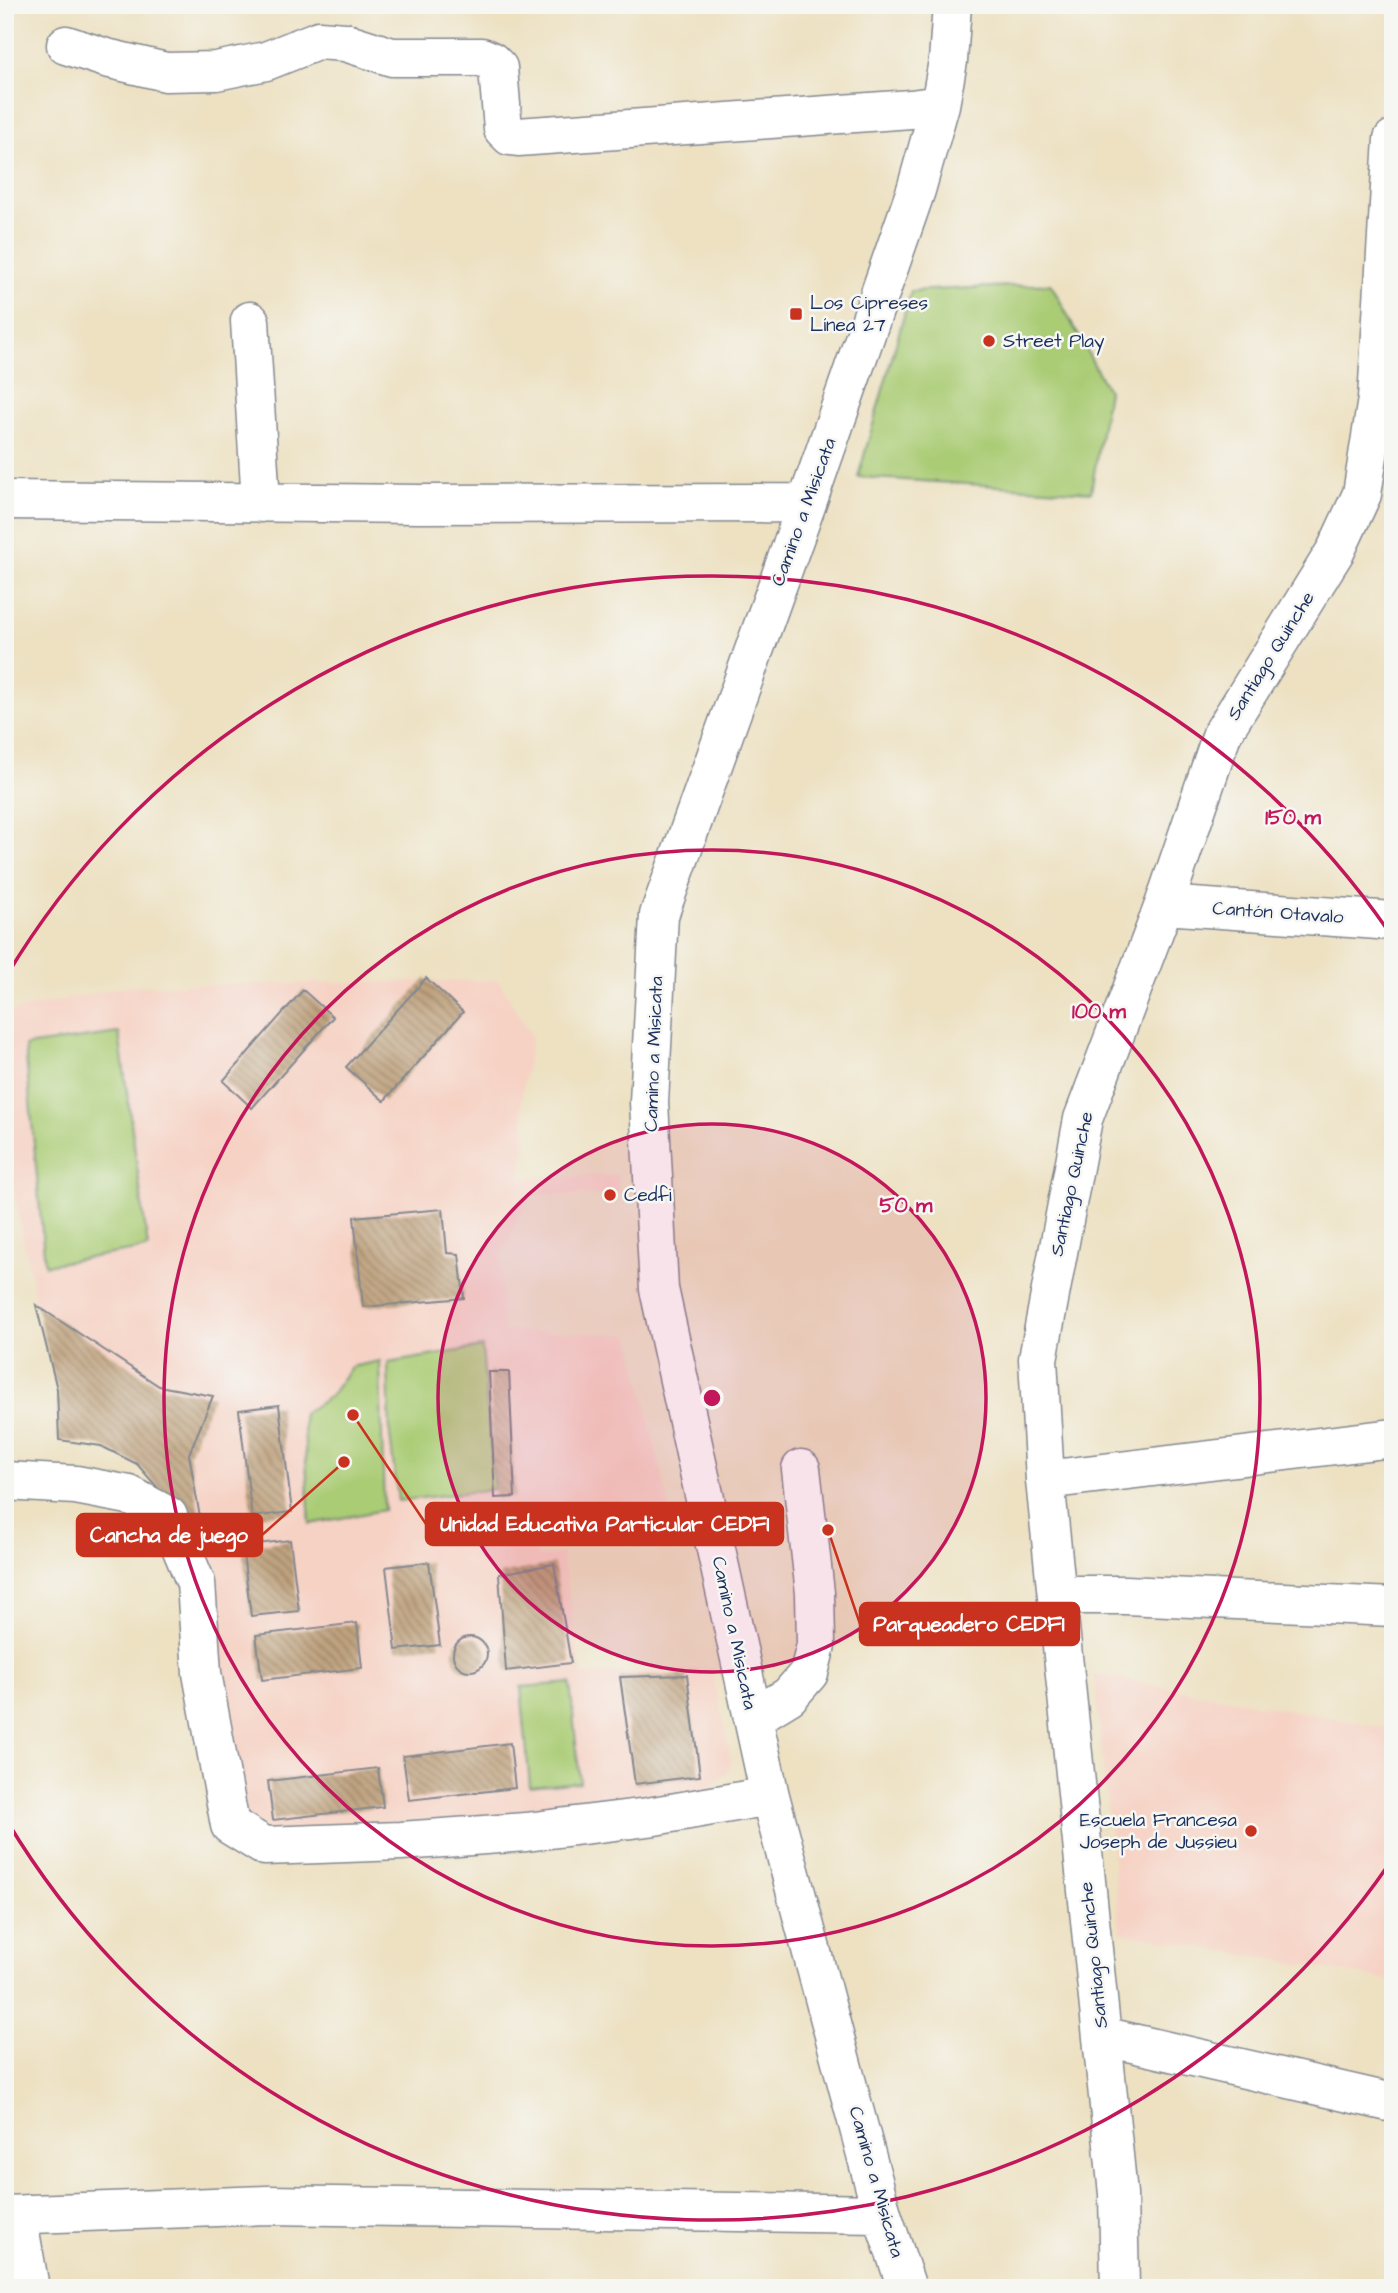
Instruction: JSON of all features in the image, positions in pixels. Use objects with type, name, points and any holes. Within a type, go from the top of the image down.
[{"type":"street","name":"Camino a Misicata","points":[[907,2288],[883,2214],[770,1796],[659,1289],[649,1102],[659,915],[916,190],[940,105],[948,61],[952,5]]},
{"type":"street","points":[[66,44],[106,58],[166,72],[216,71],[266,61],[319,40],[345,42],[392,57],[482,57],[498,68],[503,129],[510,136],[940,105]]},
{"type":"street","name":"Santiago Quinche","points":[[1120,2288],[1118,2194],[1045,1480],[1038,1359],[1083,1119],[1164,905],[1222,734],[1336,550],[1362,494],[1377,399],[1393,139]]},
{"type":"street","points":[[250,321],[261,503]]},
{"type":"street","points":[[5,500],[807,503]]},
{"type":"street","name":"Cantón Otavalo","points":[[1164,905],[1393,921]]},
{"type":"street","points":[[1045,1480],[1393,1438]]},
{"type":"street","points":[[753,1718],[789,1696],[809,1674],[816,1645],[815,1593],[801,1469]]},
{"type":"street","points":[[5,1480],[76,1485],[129,1495],[168,1516],[196,1583],[201,1673],[230,1825],[264,1846],[401,1841],[526,1832],[648,1817],[770,1796]]},
{"type":"street","points":[[1058,1595],[1125,1595],[1393,1607]]},
{"type":"street","points":[[1102,2036],[1393,2104]]},
{"type":"street","points":[[30,2288],[11,2215],[267,2205],[883,2214]]},
{"type":"shaded area","points":[[498,980],[532,1036],[521,1101],[526,1136],[520,1178],[618,1175],[619,1195],[530,1195],[500,1255],[503,1330],[630,1335],[670,1509],[538,1521],[537,1557],[562,1553],[582,1675],[712,1668],[731,1759],[730,1771],[700,1794],[648,1807],[272,1831],[242,1820],[195,1531],[137,1464],[101,1446],[59,1440],[57,1389],[36,1305],[5,1132],[5,1013],[125,986]]},
{"type":"shaded area","name":"Escuela Francesa Joseph de Jussieu","points":[[1094,1674],[1393,1729],[1393,1981],[1120,1932]]},
{"type":"green space","name":"Street Play","points":[[1051,284],[1108,391],[1091,492],[858,477],[911,291]]},
{"type":"green space","points":[[119,1033],[148,1248],[45,1265],[25,1046]]},
{"type":"green space","points":[[482,1347],[494,1489],[398,1501],[390,1436],[388,1363]]},
{"type":"green space","points":[[380,1361],[384,1510],[310,1524],[303,1414],[330,1396],[351,1367]]},
{"type":"green space","points":[[570,1683],[580,1782],[530,1787],[521,1687]]},
{"type":"building","points":[[426,978],[463,1012],[384,1101],[346,1067]]},
{"type":"building","points":[[303,990],[333,1017],[252,1108],[223,1081]]},
{"type":"building","points":[[443,1209],[447,1253],[459,1254],[464,1298],[363,1307],[354,1217]]},
{"type":"building","points":[[36,1305],[159,1386],[213,1396],[189,1454],[201,1523],[195,1531],[137,1464],[101,1446],[59,1440],[57,1389]]},
{"type":"building","points":[[489,1372],[509,1372],[515,1497],[495,1498]]},
{"type":"building","points":[[279,1405],[292,1512],[252,1517],[239,1410]]},
{"type":"building","points":[[290,1540],[299,1611],[251,1616],[242,1546]]},
{"type":"building","points":[[429,1562],[440,1645],[396,1650],[386,1567]]},
{"type":"building","points":[[554,1564],[571,1663],[506,1671],[499,1574]]},
{"type":"building","points":[[357,1623],[362,1668],[262,1680],[256,1635]]},
{"type":"building","points":[[470,1637],[482,1642],[487,1654],[482,1666],[470,1671],[458,1666],[453,1654],[458,1642]]},
{"type":"building","points":[[687,1675],[700,1776],[635,1784],[620,1677]]},
{"type":"building","points":[[510,1743],[515,1788],[409,1800],[403,1756]]},
{"type":"building","points":[[378,1768],[383,1807],[273,1820],[268,1781]]},
{"type":"place","name":"Los Cipreses Línea 27","points":[[796,314]]},
{"type":"place","name":"Street Play","points":[[989,341]]},
{"type":"place","name":"Cedfi","points":[[610,1195]]},
{"type":"place","name":"Unidad Educativa Particular CEDFI","points":[[353,1415]]},
{"type":"place","name":"Cancha de juego","points":[[344,1462]]},
{"type":"place","name":"Parqueadero CEDFI","points":[[828,1530]]},
{"type":"place","name":"Escuela Francesa Joseph de Jussieu","points":[[1251,1831]]}]
